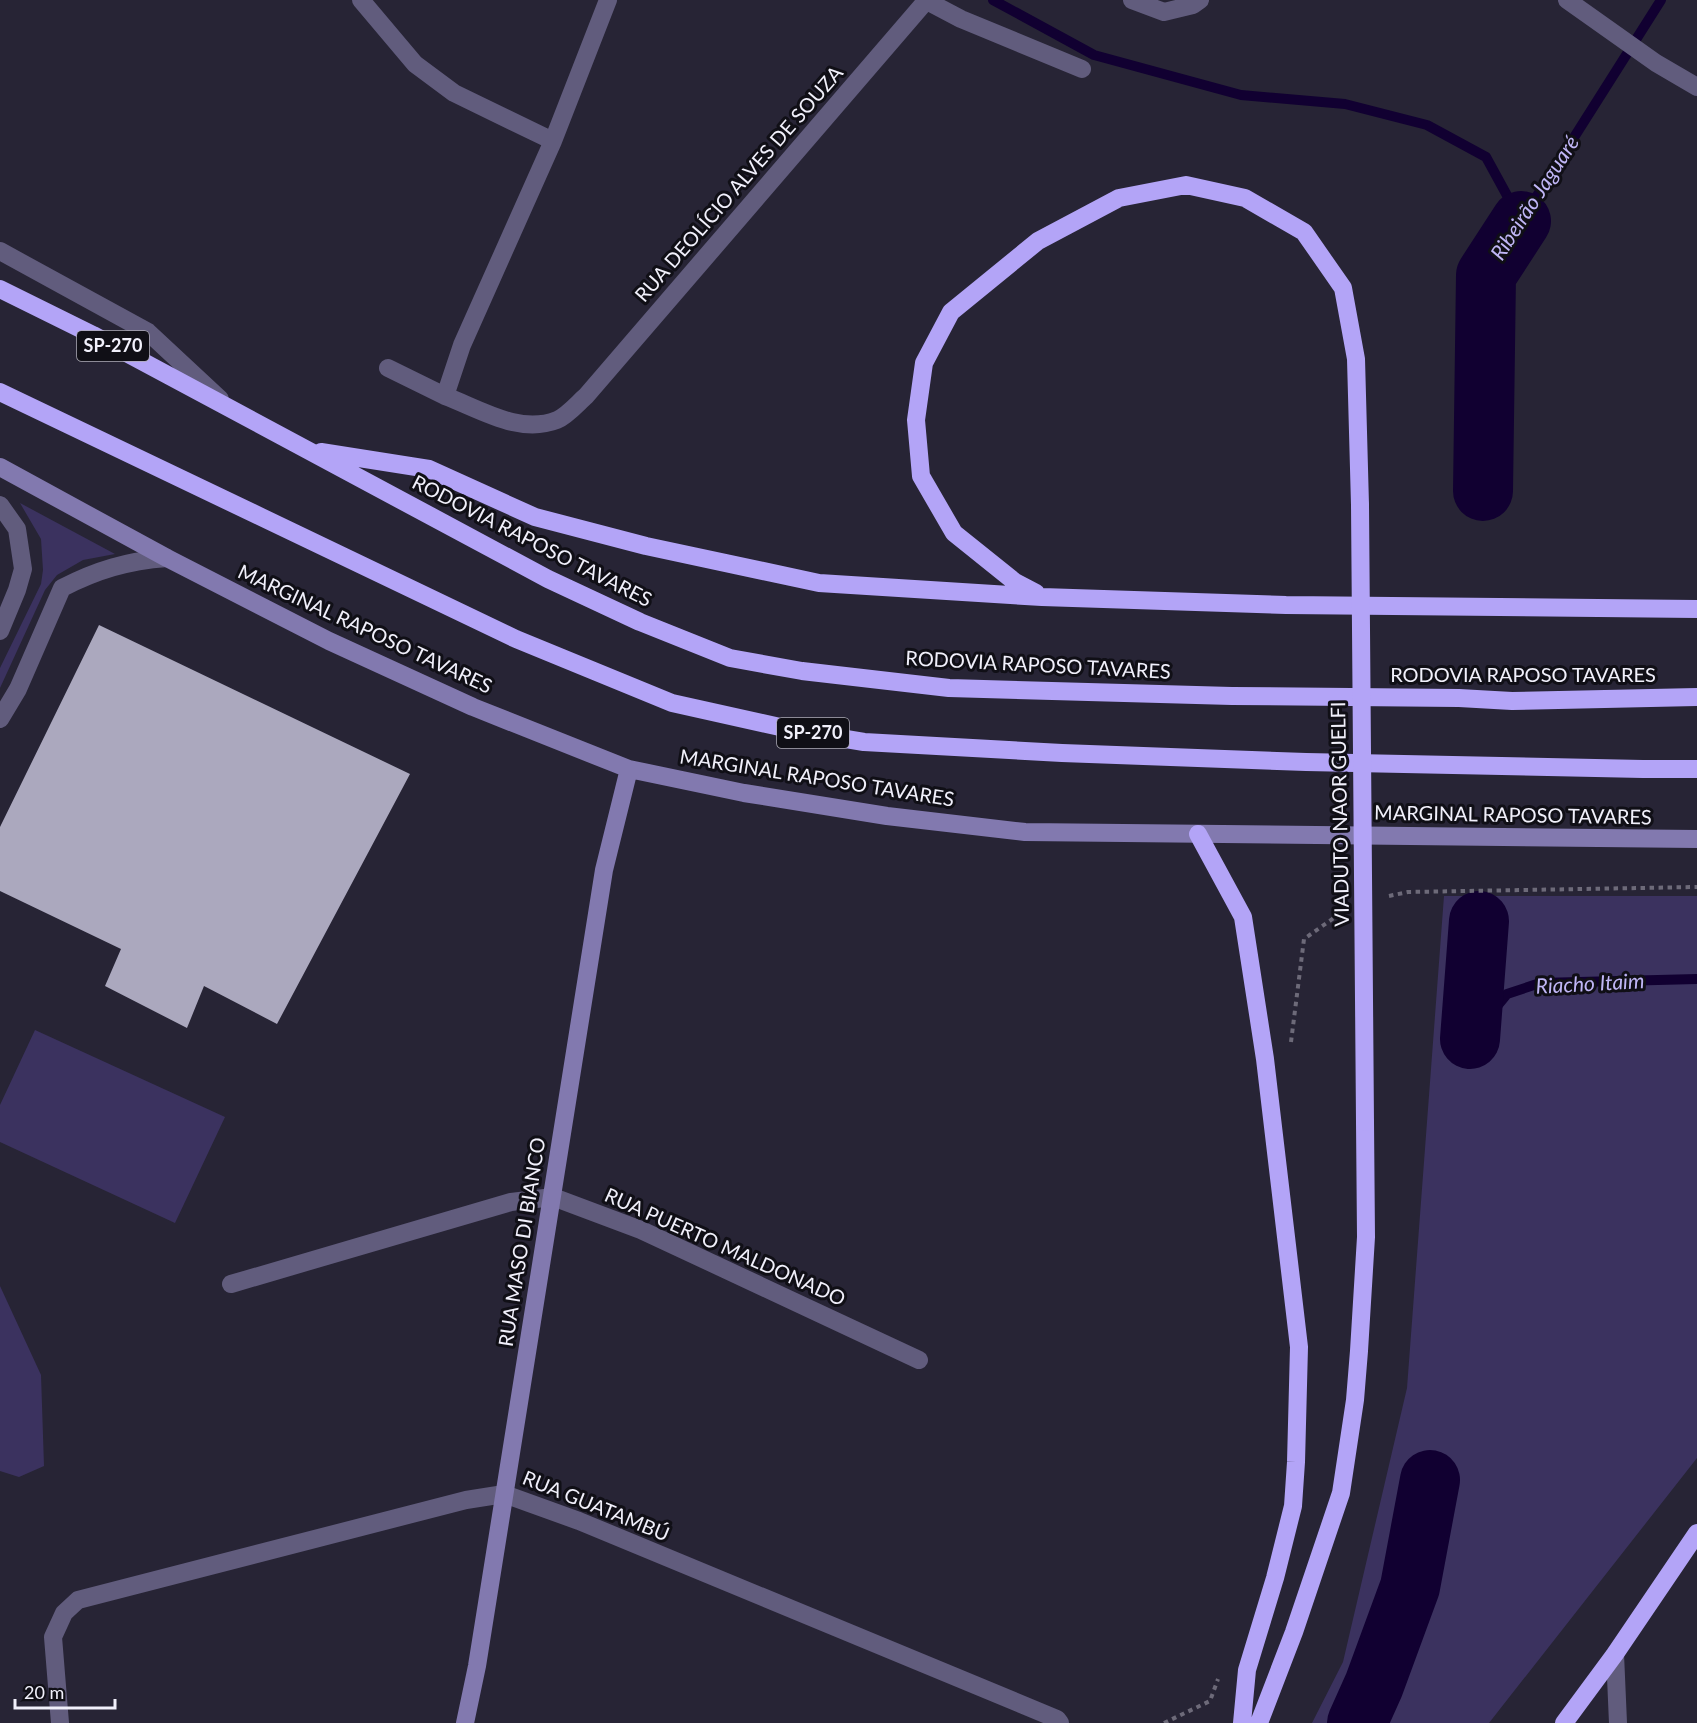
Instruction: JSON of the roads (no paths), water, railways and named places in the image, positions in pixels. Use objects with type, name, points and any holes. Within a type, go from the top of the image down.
[{"type":"highway","name":"VIADUTO NAOR GUELFI","points":[[1042,597],[1015,582],[954,533],[921,476],[916,420],[924,363],[951,312],[1038,241],[1119,198],[1186,185],[1245,198],[1304,232],[1343,288],[1356,359],[1360,505],[1366,1237],[1355,1400],[1341,1494],[1290,1642],[1259,1723]]},
{"type":"highway","name":"RODOVIA RAPOSO TAVARES","points":[[0,289],[93,334],[548,579],[640,622],[730,658],[802,671],[949,688],[1512,701],[1697,697]]},
{"type":"highway","name":"SP-270","points":[[0,392],[516,639],[672,703],[798,731],[864,742],[1062,753],[1341,763],[1697,769]]},
{"type":"highway","points":[[305,449],[429,469],[535,517],[646,546],[819,583],[1042,597],[1286,604],[1697,609]]},
{"type":"highway","points":[[1198,834],[1243,917],[1265,1059],[1299,1347],[1293,1506],[1275,1578],[1247,1670],[1242,1723]]},
{"type":"highway","points":[[1564,1723],[1615,1654],[1697,1533]]},
{"type":"main road","name":"MARGINAL RAPOSO TAVARES","points":[[0,466],[167,558],[329,641],[452,697],[629,769],[744,793],[887,816],[1024,832],[1697,839]]},
{"type":"main road","name":"RUA MASO DI BIANCO","points":[[465,1723],[477,1666],[604,870],[629,769]]},
{"type":"street","points":[[361,0],[415,64],[454,93],[552,141]]},
{"type":"street","points":[[445,396],[462,345],[552,141],[608,0]]},
{"type":"street","points":[[926,0],[961,19],[1082,69]]},
{"type":"street","name":"RUA DEOLÍCIO ALVES DE SOUZA","points":[[388,368],[445,396],[508,422],[530,425],[559,420],[586,396],[926,0]]},
{"type":"street","points":[[1132,0],[1164,12],[1197,3]]},
{"type":"street","points":[[1567,0],[1656,63],[1697,87]]},
{"type":"street","points":[[0,251],[148,332],[225,405]]},
{"type":"street","points":[[0,505],[17,528],[23,569],[0,631]]},
{"type":"street","points":[[0,719],[18,689],[62,588],[93,572],[124,563],[167,558]]},
{"type":"street","name":"RUA PUERTO MALDONADO","points":[[231,1284],[511,1202],[553,1197],[641,1230],[919,1360]]},
{"type":"street","name":"RUA GUATAMBÚ","points":[[60,1723],[53,1637],[64,1613],[78,1600],[466,1500],[504,1494],[590,1526],[1057,1719],[1060,1723]]},
{"type":"street","points":[[1615,1654],[1618,1723]]},
{"type":"waterway","points":[[993,0],[1094,55],[1241,95],[1345,104],[1427,125],[1486,157],[1521,221],[1661,0]]},
{"type":"waterway","name":"Ribeirão Jaguaré","points":[[1483,491],[1486,275],[1521,221]]},
{"type":"waterway","name":"Ribeirão Jaguaré","points":[[1470,1039],[1479,921]]},
{"type":"waterway","name":"Riacho Itaim","points":[[1470,1039],[1507,994],[1540,983],[1697,979]]},
{"type":"waterway","name":"Ribeirão Jaguaré","points":[[1357,1723],[1374,1685],[1410,1587],[1430,1480]]}]
